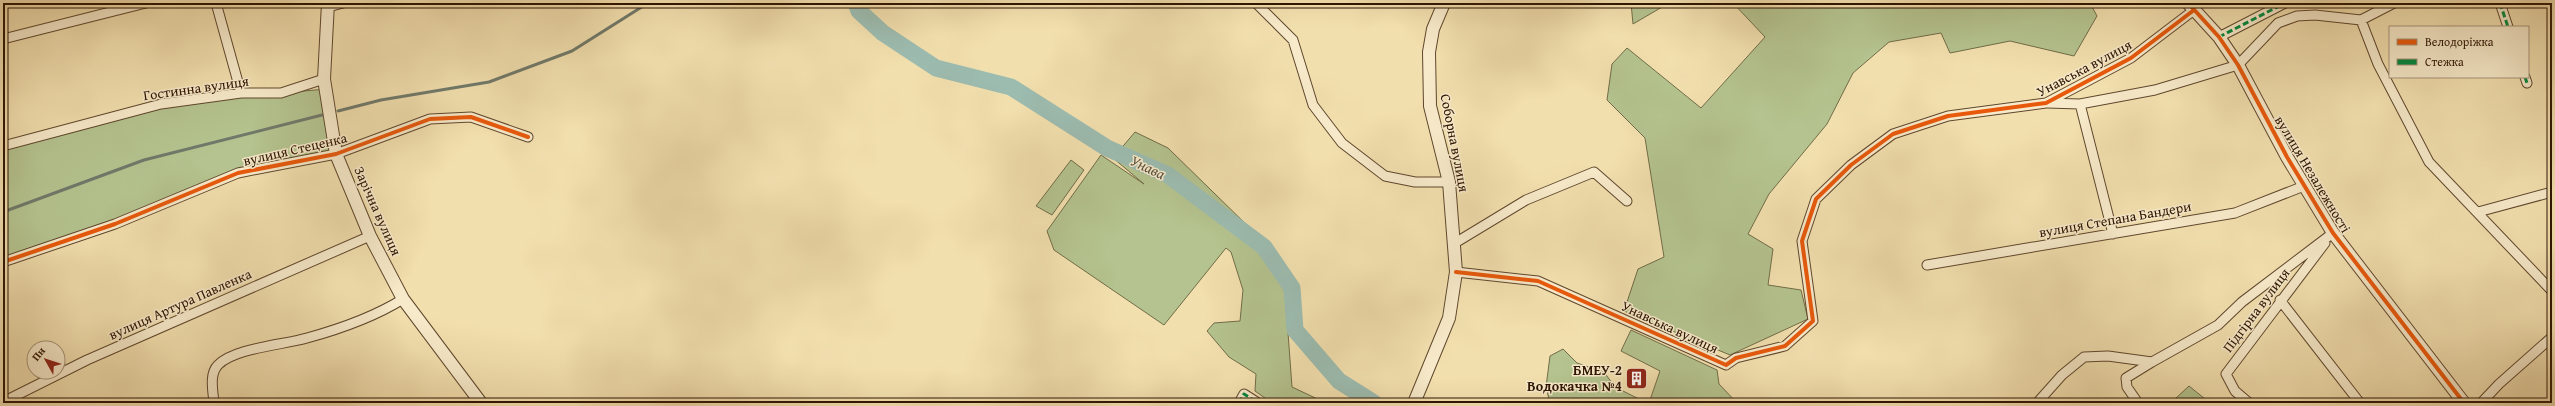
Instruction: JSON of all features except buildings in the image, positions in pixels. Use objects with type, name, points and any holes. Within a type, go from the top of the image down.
[{"type":"street","points":[[3,39],[146,3]]},
{"type":"street","points":[[216,3],[241,93]]},
{"type":"street","points":[[328,5],[343,3]]},
{"type":"street","points":[[1256,3],[1293,40],[1313,105],[1342,143],[1385,176],[1415,182],[1449,182]]},
{"type":"street","name":"Соборна вулиця","points":[[1416,399],[1449,318],[1456,272],[1455,243],[1449,182],[1430,106],[1429,52],[1433,29],[1444,3]]},
{"type":"street","points":[[2219,37],[2285,3]]},
{"type":"street","points":[[2394,3],[2361,20],[2378,64],[2429,162],[2552,291]]},
{"type":"street","points":[[2500,3],[2508,26]]},
{"type":"street","name":"Зарічна вулиця","points":[[328,5],[324,79],[336,154],[370,236],[402,299],[481,403]]},
{"type":"street","name":"вулиця Незалежності","points":[[2191,6],[2219,37],[2238,65],[2304,186],[2333,233],[2464,403]]},
{"type":"street","name":"Унавська вулиця","points":[[2046,104],[2131,58],[2191,6]]},
{"type":"street","name":"Унавська вулиця","points":[[1456,272],[1538,281],[1726,365],[1736,358],[1785,346],[1813,322],[1802,240],[1816,199],[1851,165],[1893,134],[1948,116],[2046,104],[2080,104],[2155,90],[2238,65],[2278,23],[2298,16],[2315,15],[2361,20]]},
{"type":"street","name":"Гостинна вулиця","points":[[3,146],[161,104],[241,93],[281,93],[324,79]]},
{"type":"street","points":[[2080,104],[2112,234]]},
{"type":"street","name":"вулиця Стеценка","points":[[3,262],[115,224],[238,173],[336,154],[430,120],[471,117],[528,137]]},
{"type":"street","points":[[1455,243],[1526,200],[1594,172],[1627,201]]},
{"type":"street","name":"вулиця Степана Бандери","points":[[1927,265],[2235,213],[2304,186]]},
{"type":"street","points":[[2478,212],[2552,192]]},
{"type":"street","points":[[2138,403],[2127,387],[2126,378],[2135,371],[2223,321],[2242,302],[2333,233]]},
{"type":"street","name":"Підгірна вулиця","points":[[2249,403],[2235,391],[2226,374],[2280,300],[2333,233]]},
{"type":"street","name":"вулиця Артура Павленка","points":[[3,402],[87,360],[370,236]]},
{"type":"street","points":[[214,403],[212,378],[216,366],[226,357],[307,338],[380,313],[402,299]]},
{"type":"street","points":[[2280,300],[2360,403]]},
{"type":"street","points":[[2481,403],[2499,384],[2552,337]]},
{"type":"street","points":[[2037,403],[2062,375],[2084,357],[2108,356],[2152,362]]},
{"type":"street","points":[[1239,403],[1244,394],[1258,403]]},
{"type":"green space","points":[[1631,3],[1669,3],[1633,24]]},
{"type":"green space","points":[[1733,3],[2090,3],[2097,16],[2074,56],[2010,41],[1950,53],[1941,33],[1889,42],[1853,73],[1827,124],[1769,194],[1748,234],[1773,249],[1768,285],[1801,290],[1808,319],[1730,355],[1624,311],[1638,269],[1664,257],[1645,138],[1607,100],[1612,64],[1627,48],[1701,108],[1765,37]]},
{"type":"green space","points":[[326,89],[336,154],[238,173],[3,262],[3,148],[161,104]]},
{"type":"green space","points":[[1135,132],[1168,148],[1256,234],[1285,292],[1292,387],[1326,403],[1272,403],[1255,391],[1256,374],[1229,357],[1207,331],[1214,323],[1240,321],[1243,290],[1231,252],[1226,248],[1164,325],[1054,250],[1047,231],[1101,155],[1144,184],[1113,158]]},
{"type":"green space","points":[[1071,160],[1084,170],[1052,215],[1036,206]]},
{"type":"green space","points":[[1631,330],[1717,370],[1719,384],[1737,403],[1649,403],[1660,371],[1621,351]]},
{"type":"green space","points":[[1563,349],[1577,363],[1604,372],[1615,387],[1647,403],[1550,403],[1546,387],[1550,356]]},
{"type":"green space","points":[[2189,386],[2210,403],[2180,403],[2175,399]]},
{"type":"waterway","points":[[338,111],[381,100],[489,82],[572,51],[648,3]]},
{"type":"waterway","name":"Унава","points":[[856,3],[859,11],[883,33],[936,68],[1011,87],[1107,148],[1168,175],[1264,247],[1292,288],[1295,330],[1339,381],[1374,403]]},
{"type":"waterway","points":[[3,212],[144,160],[322,115]]},
{"type":"marked path","points":[[2219,37],[2285,3]]},
{"type":"marked path","points":[[2500,3],[2508,26]]},
{"type":"marked path","points":[[2525,78],[2527,83]]},
{"type":"marked path","points":[[1239,403],[1244,394],[1258,403]]},
{"type":"cycle path","points":[[2188,3],[2219,37],[2238,65],[2287,157],[2333,233],[2464,403]]},
{"type":"cycle path","points":[[1456,272],[1538,281],[1726,365],[1736,358],[1785,346],[1813,321],[1802,241],[1816,199],[1851,165],[1893,134],[1948,116],[2046,103],[2131,58],[2194,10]]},
{"type":"cycle path","points":[[3,262],[115,224],[238,173],[336,154],[430,119],[471,117],[528,137]]},
{"type":"place","name":"БМЕУ-2 Водокачка №4","points":[[1637,378]]}]
